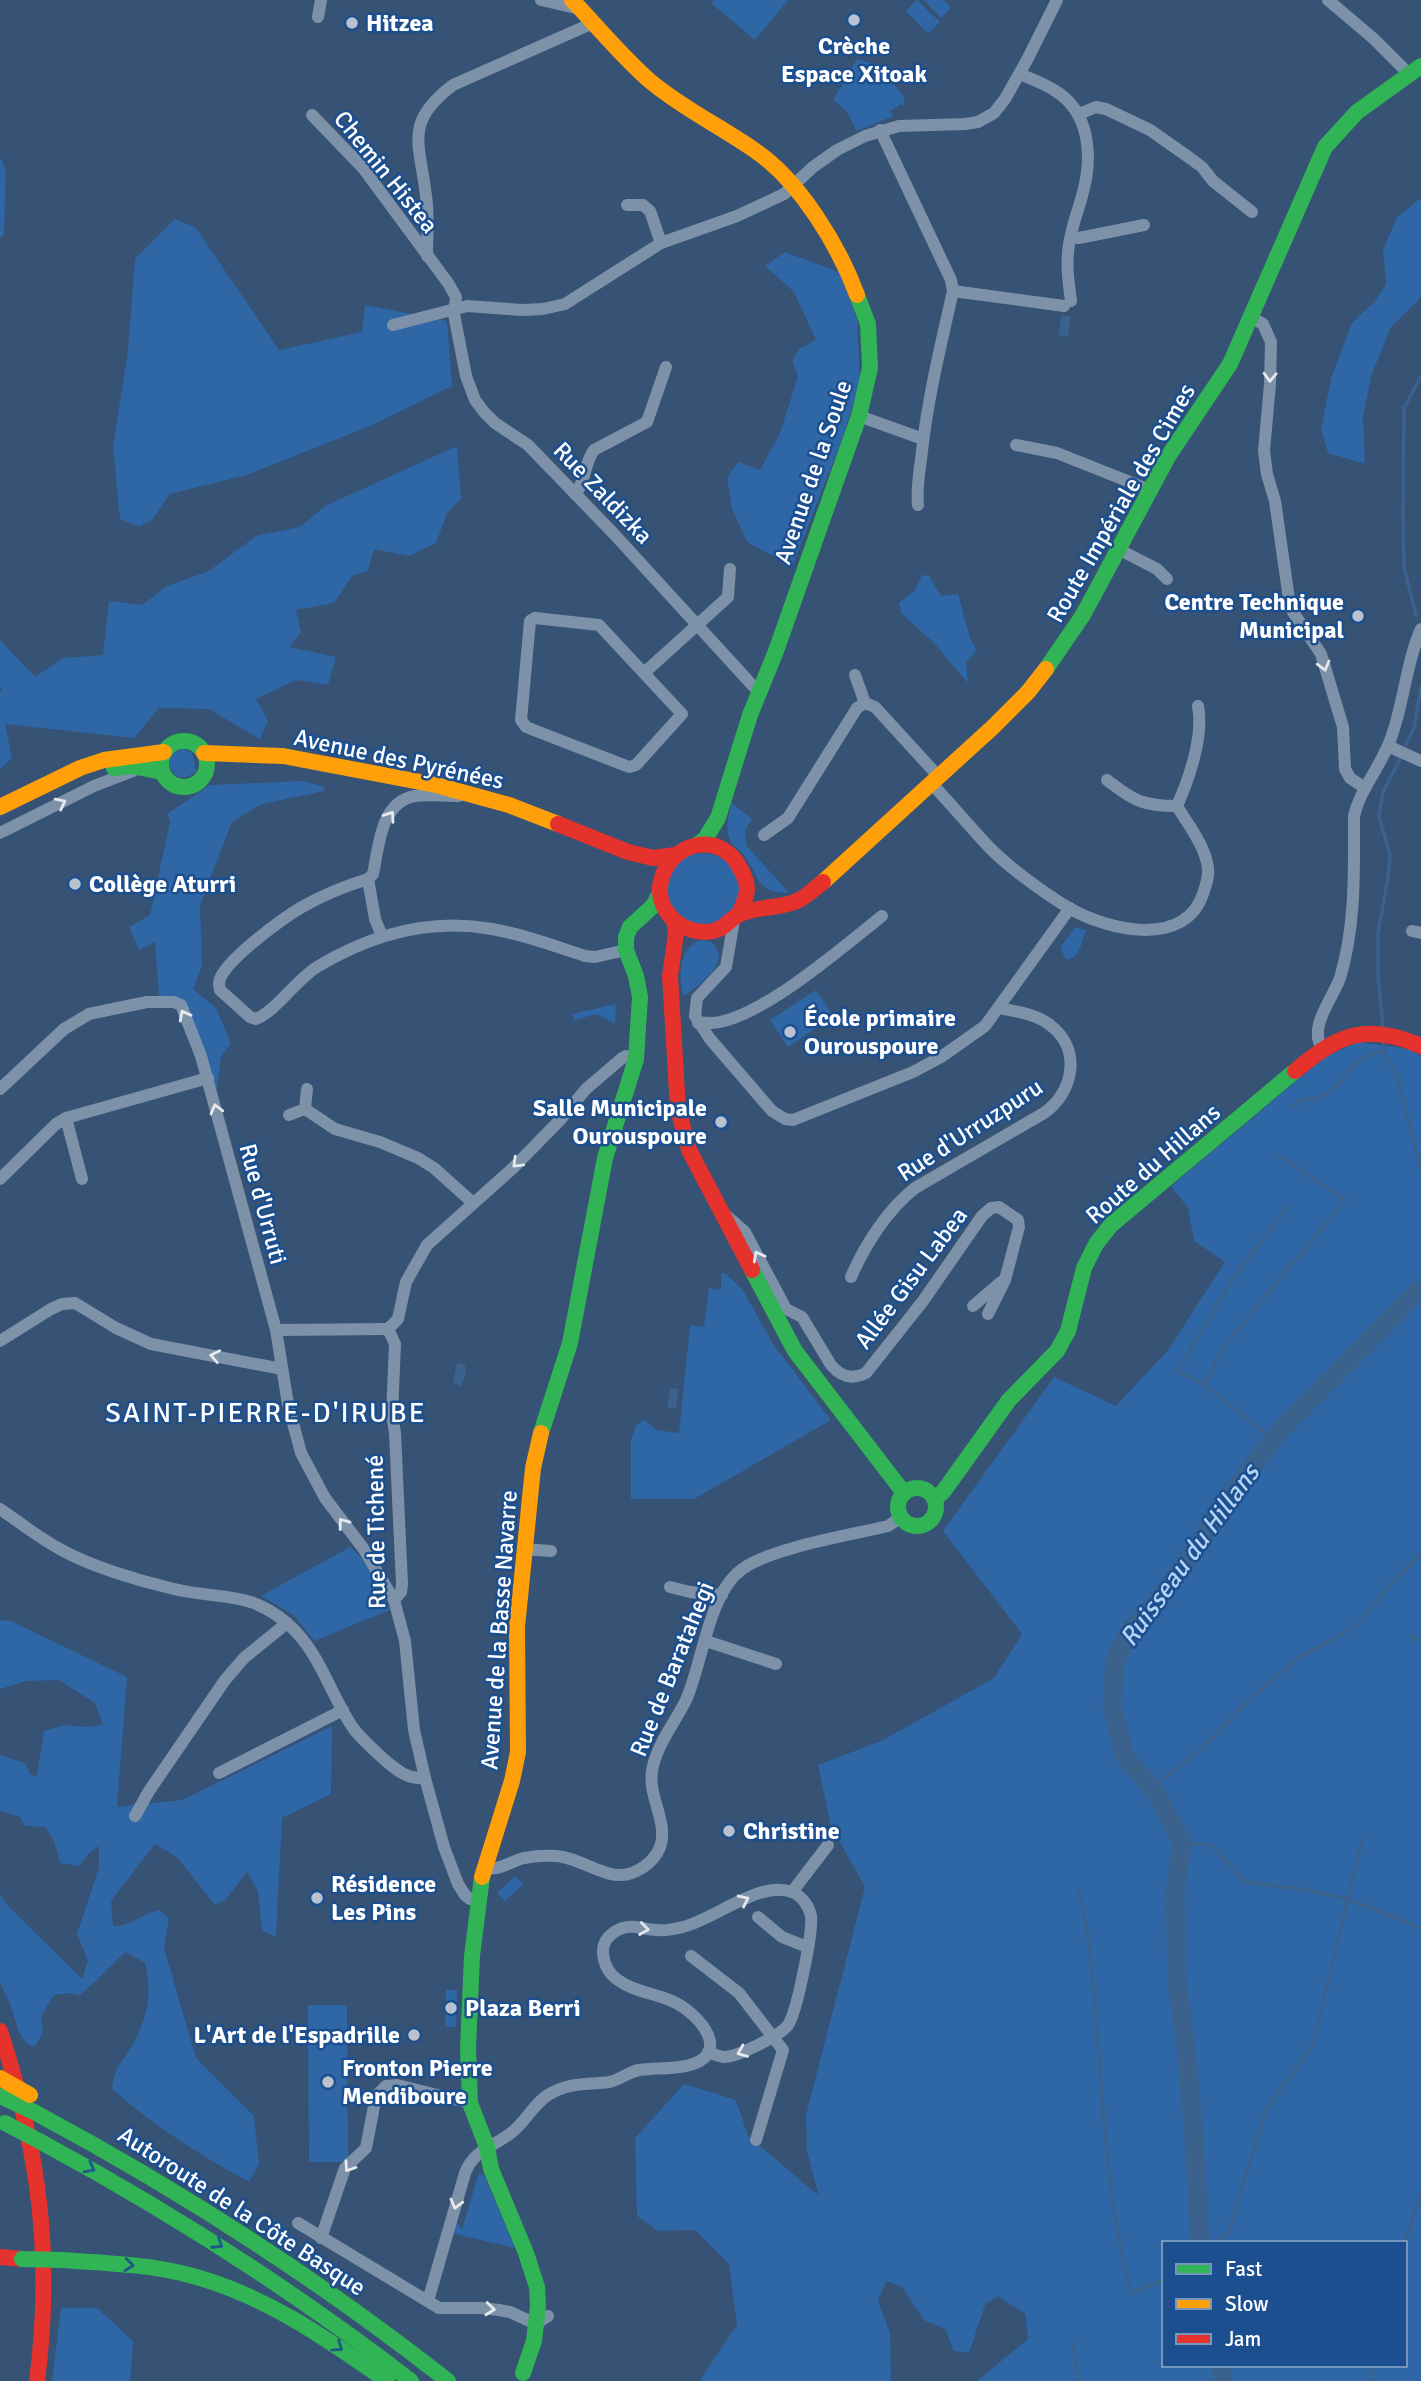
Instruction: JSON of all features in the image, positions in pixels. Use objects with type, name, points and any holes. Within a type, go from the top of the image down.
[{"type":"main road","name":"Avenue de la Soule","points":[[576,4],[649,80],[685,107],[759,153],[793,185],[820,224],[850,276],[868,324],[870,368],[859,416],[760,689],[718,818],[705,839],[697,845]]},
{"type":"main road","name":"Route Impériale des Cimes","points":[[737,917],[780,903],[798,901],[809,893],[1020,701],[1044,673],[1083,615],[1169,455],[1230,364],[1325,147],[1337,128],[1349,117],[1415,70]]},
{"type":"main road","points":[[183,741],[195,744],[204,753],[205,771],[196,783],[182,786],[168,781],[162,772],[164,752],[169,746],[183,741]]},
{"type":"main road","points":[[0,807],[62,776],[104,760],[164,752]]},
{"type":"main road","name":"Avenue des Pyrénées","points":[[204,753],[283,757],[364,771],[478,796],[566,826],[628,852],[653,858],[675,855]]},
{"type":"main road","name":"Avenue des Pyrénées","points":[[205,771],[237,756]]},
{"type":"main road","points":[[0,817],[99,771],[115,767],[162,772]]},
{"type":"main road","points":[[718,818],[725,850]]},
{"type":"main road","points":[[626,950],[626,937],[630,927],[653,906],[675,855],[697,845],[712,845],[725,850],[735,858],[746,880],[780,903]]},
{"type":"main road","name":"Avenue des Pyrénées","points":[[628,852],[660,885]]},
{"type":"main road","points":[[675,950],[737,917],[747,892],[746,880]]},
{"type":"main road","points":[[660,885],[664,907],[673,920],[677,933],[670,976],[678,1109],[689,1150],[778,1320],[807,1369],[904,1493]]},
{"type":"main road","points":[[640,918],[656,916],[673,920],[684,928],[705,932]]},
{"type":"main road","name":"Avenue de la Basse Navarre","points":[[524,2371],[546,2333],[542,2320],[546,2275],[501,2164],[487,2147],[470,2103],[468,2048],[472,1956],[484,1868],[512,1781],[518,1752],[517,1627],[533,1468],[538,1441],[570,1343],[605,1158],[635,1059],[640,1025],[640,997],[636,976],[626,950]]},
{"type":"main road","name":"Route du Hillans","points":[[939,1496],[1009,1400],[1057,1351],[1068,1331],[1084,1268],[1111,1225],[1322,1048],[1347,1036],[1383,1033],[1421,1046]]},
{"type":"main road","points":[[917,1488],[939,1496],[936,1513],[927,1524],[912,1527],[900,1518],[897,1509],[904,1493],[917,1488]]},
{"type":"main road","points":[[0,2031],[34,2156],[41,2201],[45,2282],[37,2381]]},
{"type":"main road","points":[[0,2078],[84,2124],[117,2157]]},
{"type":"main road","name":"Autoroute de la Côte Basque","points":[[0,2096],[193,2200],[302,2272],[448,2381]]},
{"type":"main road","name":"Autoroute de la Côte Basque","points":[[2,2122],[98,2172],[218,2244],[324,2316],[411,2381]]},
{"type":"main road","points":[[0,2257],[124,2264],[167,2271],[230,2288],[287,2315],[387,2381]]},
{"type":"street","points":[[318,17],[321,0]]},
{"type":"street","points":[[541,0],[576,4]]},
{"type":"street","points":[[393,325],[467,306],[543,309],[565,304],[661,243],[737,216],[784,194],[813,167],[837,150],[880,130],[899,126],[978,122],[994,113],[1020,74],[1057,0]]},
{"type":"street","points":[[1328,0],[1415,70]]},
{"type":"street","points":[[427,256],[427,200],[417,148],[418,131],[425,111],[453,85],[593,23]]},
{"type":"street","points":[[953,291],[1067,304],[1068,251],[1084,191],[1088,144],[1079,114],[1054,90],[1020,74]]},
{"type":"street","points":[[1079,114],[1096,107],[1105,109],[1150,131],[1202,167],[1213,181],[1252,212]]},
{"type":"street","name":"Chemin Histea","points":[[312,115],[363,168],[456,297],[455,310]]},
{"type":"street","points":[[880,130],[951,280],[953,291],[936,363],[923,439],[918,505]]},
{"type":"street","points":[[627,205],[643,205],[650,211],[661,243]]},
{"type":"street","points":[[1071,237],[1079,238],[1144,225]]},
{"type":"street","name":"Rue Zaldizka","points":[[455,310],[466,376],[475,400],[495,423],[528,445],[753,686],[760,689]]},
{"type":"street","points":[[1251,317],[1263,324],[1271,342],[1264,451],[1275,501],[1289,599],[1293,612],[1321,654],[1343,727],[1345,769],[1350,778],[1365,788]]},
{"type":"street","points":[[575,494],[594,450],[648,422],[666,368]]},
{"type":"street","points":[[859,416],[923,439]]},
{"type":"street","points":[[1016,445],[1057,453],[1150,490]]},
{"type":"street","points":[[1118,549],[1157,569],[1167,579]]},
{"type":"street","points":[[644,673],[729,597],[730,569]]},
{"type":"street","points":[[535,618],[599,625],[644,673],[682,714],[636,765],[629,767],[526,727],[521,720],[530,621],[535,618]]},
{"type":"street","points":[[1322,1048],[1318,1025],[1339,980],[1349,944],[1354,899],[1354,816],[1358,801],[1388,746],[1398,719],[1421,629]]},
{"type":"street","points":[[855,675],[865,702],[875,707],[998,855],[1070,908],[1101,921],[1128,929],[1155,930],[1170,927],[1189,915],[1202,899],[1208,869],[1201,845],[1177,806]]},
{"type":"street","points":[[764,835],[788,818],[857,708],[865,702]]},
{"type":"street","points":[[1177,806],[1189,779],[1200,718],[1198,706]]},
{"type":"street","points":[[1388,746],[1421,761]]},
{"type":"street","points":[[0,833],[94,786],[142,768]]},
{"type":"street","points":[[1108,780],[1131,799],[1155,806],[1177,806]]},
{"type":"street","points":[[478,796],[414,796],[399,804],[385,820],[373,874],[368,879],[330,892],[271,928],[220,977],[220,990],[250,1017],[256,1019],[263,1016],[294,985],[314,970],[350,949],[382,936],[409,930],[464,925],[524,936],[584,956],[595,957],[626,950]]},
{"type":"street","points":[[368,879],[375,919],[382,936]]},
{"type":"street","points":[[737,917],[722,974],[697,998],[695,1016],[772,1111],[785,1119],[793,1119],[878,1087],[931,1063],[985,1026],[1070,908]]},
{"type":"street","points":[[698,1023],[721,1022],[743,1014],[787,988],[882,916]]},
{"type":"street","points":[[705,932],[725,945],[728,958]]},
{"type":"street","name":"Rue d'Urruti","points":[[0,1089],[64,1029],[89,1014],[147,1002],[173,1002],[181,1005],[208,1078],[276,1330],[301,1453],[325,1498],[363,1548],[394,1600]]},
{"type":"street","name":"Rue d'Urruzpuru","points":[[851,1278],[863,1251],[902,1198],[1044,1113],[1065,1093],[1071,1065],[1059,1032],[1038,1018],[998,1009]]},
{"type":"street","points":[[276,1330],[389,1327],[398,1319],[406,1282],[420,1254],[472,1202],[513,1168],[586,1089],[626,1056],[635,1059]]},
{"type":"street","points":[[0,1179],[56,1124],[66,1118],[208,1078]]},
{"type":"street","points":[[307,1090],[296,1114],[380,1142],[418,1158],[434,1168],[472,1202]]},
{"type":"street","points":[[66,1118],[82,1180]]},
{"type":"street","name":"Allée Gisu Labea","points":[[720,1210],[745,1232],[786,1309],[802,1317],[836,1372],[847,1377],[866,1373],[923,1301],[982,1216],[990,1208],[999,1207],[1018,1220],[1019,1227],[1004,1280],[988,1314]]},
{"type":"street","points":[[973,1307],[1004,1280]]},
{"type":"street","points":[[0,1341],[51,1309],[75,1303],[116,1328],[151,1344],[282,1368]]},
{"type":"street","points":[[778,1320],[793,1324],[805,1322]]},
{"type":"street","name":"Rue de Tichené","points":[[389,1327],[395,1344],[392,1414],[402,1584],[401,1592],[394,1600],[405,1641],[414,1730],[444,1847],[458,1884],[465,1895],[478,1899]]},
{"type":"street","points":[[0,1509],[70,1555],[173,1589],[236,1596],[256,1602],[287,1623],[310,1647],[343,1710],[366,1744],[398,1771],[408,1776],[425,1778]]},
{"type":"street","name":"Rue de Baratahegi","points":[[484,1868],[498,1869],[522,1859],[543,1855],[564,1856],[599,1870],[625,1874],[639,1870],[653,1859],[661,1845],[662,1837],[652,1792],[653,1764],[686,1699],[722,1595],[740,1571],[760,1559],[888,1526],[900,1518]]},
{"type":"street","points":[[523,1549],[551,1551]]},
{"type":"street","points":[[670,1587],[722,1595]]},
{"type":"street","points":[[135,1816],[149,1791],[225,1680],[244,1658],[287,1623]]},
{"type":"street","points":[[706,1641],[776,1664]]},
{"type":"street","points":[[219,1773],[343,1710]]},
{"type":"street","points":[[792,1892],[828,1845]]},
{"type":"street","points":[[428,2301],[464,2173],[470,2161],[510,2134],[541,2100],[560,2088],[575,2083],[615,2081],[636,2071],[692,2065],[702,2060],[708,2052],[711,2041],[699,2020],[672,2001],[635,1989],[610,1973],[603,1952],[604,1943],[609,1937],[628,1927],[653,1930],[682,1927],[767,1891],[792,1892],[804,1900],[811,1916],[799,1991],[790,2023],[782,2032],[733,2056],[724,2057],[708,2052]]},
{"type":"street","points":[[758,1917],[782,1937],[807,1947]]},
{"type":"street","points":[[691,1956],[738,1993],[783,2050],[756,2140]]},
{"type":"street","points":[[321,2238],[345,2168],[366,2148],[376,2096],[381,2090],[397,2085],[470,2103]]},
{"type":"street","points":[[298,2223],[439,2308],[481,2308],[542,2320]]},
{"type":"shaded area","points":[[714,0],[788,0],[755,40],[711,3]]},
{"type":"shaded area","points":[[917,0],[940,22],[928,34],[906,11]]},
{"type":"shaded area","points":[[924,0],[944,0],[951,8],[941,18]]},
{"type":"shaded area","points":[[857,59],[877,65],[904,96],[905,107],[901,104],[890,111],[894,116],[857,131],[846,111],[833,100]]},
{"type":"shaded area","points":[[0,157],[6,170],[4,235],[0,238]]},
{"type":"shaded area","points":[[1421,198],[1421,297],[1391,327],[1371,376],[1363,418],[1365,464],[1328,453],[1321,430],[1331,378],[1352,323],[1375,301],[1386,284],[1383,250],[1397,217]]},
{"type":"shaded area","points":[[175,219],[196,228],[279,350],[362,332],[365,305],[447,321],[452,386],[370,426],[247,475],[170,494],[152,520],[139,527],[120,519],[113,446],[128,351],[135,259]]},
{"type":"shaded area","points":[[785,252],[839,272],[857,319],[860,381],[843,437],[792,567],[747,542],[732,509],[727,478],[738,462],[760,470],[780,433],[798,376],[792,361],[799,349],[816,340],[794,292],[765,266]]},
{"type":"shaded area","points":[[1062,315],[1071,316],[1068,337],[1058,335]]},
{"type":"shaded area","points":[[457,446],[461,499],[447,513],[436,543],[409,556],[374,549],[368,571],[352,576],[334,603],[296,610],[301,632],[290,647],[336,657],[328,685],[296,680],[256,699],[268,721],[260,739],[209,709],[159,708],[134,738],[5,724],[12,758],[0,769],[0,640],[35,677],[63,658],[103,655],[109,601],[142,605],[167,586],[209,571],[256,536],[300,527],[325,506]]},
{"type":"shaded area","points":[[922,575],[929,576],[941,596],[958,594],[970,638],[977,650],[966,663],[968,683],[934,643],[901,613],[899,603],[915,590]]},
{"type":"shaded area","points":[[183,749],[192,753],[196,771],[187,777],[175,774],[169,761],[174,753]]},
{"type":"shaded area","points":[[304,781],[324,787],[324,791],[262,804],[232,822],[200,905],[202,966],[193,989],[216,1008],[231,1043],[221,1057],[216,1092],[187,1013],[159,995],[155,942],[139,950],[129,927],[150,915],[170,822],[167,814],[210,785]]},
{"type":"shaded area","points":[[732,803],[752,819],[745,830],[746,845],[789,893],[765,887],[745,856],[734,846],[727,825]]},
{"type":"shaded area","points":[[703,853],[723,859],[733,869],[739,889],[733,909],[723,919],[703,925],[683,919],[673,909],[667,889],[673,869],[683,859]]},
{"type":"shaded area","points":[[1075,927],[1086,930],[1078,952],[1068,960],[1061,947]]},
{"type":"shaded area","points":[[701,940],[716,947],[718,962],[703,981],[684,996],[681,972],[684,956],[693,944]]},
{"type":"shaded area","points":[[816,990],[833,1016],[788,1047],[770,1020]]},
{"type":"shaded area","points":[[616,1004],[615,1024],[597,1014],[574,1020],[572,1014]]},
{"type":"shaded area","points":[[1358,1042],[1410,1049],[1421,1057],[1421,2381],[977,2381],[1028,2339],[1025,2314],[998,2296],[985,2305],[969,2353],[954,2351],[945,2329],[924,2320],[902,2287],[886,2281],[878,2301],[890,2333],[891,2381],[699,2381],[737,2325],[729,2264],[695,2230],[658,2231],[637,2216],[635,2138],[684,2084],[736,2100],[748,2136],[819,2196],[807,2151],[806,2115],[865,1887],[831,1826],[818,1765],[881,1741],[994,1678],[1022,1634],[943,1531],[1054,1377],[1116,1406],[1168,1350],[1225,1262],[1194,1241],[1188,1208],[1171,1186],[1325,1057]]},
{"type":"shaded area","points":[[721,1273],[725,1273],[743,1290],[773,1344],[831,1420],[694,1499],[631,1499],[631,1441],[636,1425],[644,1420],[657,1430],[679,1433],[690,1325],[704,1327],[709,1288],[721,1290]]},
{"type":"shaded area","points":[[457,1363],[465,1365],[466,1375],[461,1386],[453,1383]]},
{"type":"shaded area","points":[[670,1388],[679,1389],[676,1409],[667,1408]]},
{"type":"shaded area","points":[[350,1547],[369,1568],[390,1610],[314,1641],[294,1615],[261,1596]]},
{"type":"shaded area","points":[[0,1620],[11,1621],[127,1677],[117,1807],[182,1800],[332,1726],[331,1794],[282,1818],[276,1937],[262,1930],[258,1891],[247,1872],[226,1899],[215,1905],[177,1857],[155,1844],[111,1901],[113,1926],[159,1910],[169,1918],[164,1948],[196,2058],[254,2116],[259,2164],[249,2182],[178,2139],[112,2089],[116,2072],[136,2038],[147,2008],[145,1963],[126,1952],[80,1995],[54,1995],[41,2016],[43,2032],[35,2047],[26,2043],[18,2030],[0,1983],[0,1894],[6,1904],[82,1979],[88,1961],[77,1934],[99,1867],[99,1846],[89,1853],[80,1866],[60,1863],[54,1841],[45,1827],[25,1826],[20,1817],[0,1811],[0,1755],[25,1763],[30,1774],[37,1776],[44,1731],[65,1725],[103,1725],[95,1703],[59,1680],[27,1681],[0,1689]]},
{"type":"shaded area","points":[[515,1876],[523,1884],[505,1901],[497,1893]]},
{"type":"shaded area","name":"Plaza Berri","points":[[446,1990],[457,1990],[456,2027],[445,2027]]},
{"type":"shaded area","name":"Fronton Pierre Mendiboure","points":[[308,2005],[347,2005],[348,2157],[344,2162],[309,2162]]},
{"type":"shaded area","points":[[479,2173],[484,2175],[515,2248],[455,2234],[452,2231],[455,2220],[462,2229]]},
{"type":"shaded area","points":[[61,2308],[97,2308],[133,2341],[130,2381],[52,2381]]},
{"type":"waterway","points":[[1416,615],[1404,567],[1404,408],[1421,376]]},
{"type":"waterway","points":[[1406,745],[1414,727],[1421,687]]},
{"type":"waterway","points":[[1383,1026],[1378,976],[1378,933],[1390,855],[1379,816],[1383,792],[1400,759]]},
{"type":"waterway","points":[[1383,1041],[1385,1055],[1396,1072],[1421,1171]]},
{"type":"waterway","points":[[1290,1108],[1303,1100],[1321,1097],[1363,1058],[1384,1051]]},
{"type":"waterway","points":[[1205,1384],[1222,1349],[1345,1200],[1278,1155]]},
{"type":"waterway","points":[[1273,1440],[1205,1385],[1177,1371],[1233,1279],[1288,1206]]},
{"type":"waterway","name":"Ruisseau du Hillans","points":[[1200,2241],[1186,2047],[1177,1983],[1175,1894],[1182,1842],[1157,1795],[1125,1757],[1112,1706],[1115,1660],[1131,1629],[1151,1610],[1201,1540],[1215,1515],[1282,1428],[1421,1288]]},
{"type":"waterway","points":[[1151,1789],[1199,1751],[1249,1700],[1299,1657],[1357,1626],[1395,1579],[1421,1554]]},
{"type":"waterway","points":[[1410,1635],[1421,1642]]},
{"type":"waterway","points":[[1216,2241],[1229,2231],[1265,2112],[1313,2044],[1362,1840]]},
{"type":"waterway","points":[[1182,1842],[1211,1845],[1246,1882],[1307,1890],[1348,1899],[1421,1928]]},
{"type":"waterway","points":[[1079,1890],[1089,1945],[1108,2167],[1121,2251],[1131,2293],[1162,2281]]},
{"type":"waterway","points":[[1406,2241],[1421,2192]]},
{"type":"waterway","points":[[1073,2343],[1078,2381]]},
{"type":"waterway","name":"Ruisseau du Hillans","points":[[1220,2367],[1223,2381]]},
{"type":"waterway","points":[[1370,2381],[1374,2367]]},
{"type":"traffic: fast","points":[[1046,669],[1083,615],[1169,455],[1230,364],[1325,147],[1357,112],[1421,66]]},
{"type":"traffic: fast","points":[[697,845],[705,839],[718,818],[750,715],[776,651],[859,416],[870,368],[868,324],[857,295]]},
{"type":"traffic: fast","points":[[184,741],[200,748],[207,764],[200,780],[184,787],[168,780],[161,764],[168,748],[184,741]]},
{"type":"traffic: fast","points":[[114,768],[132,766],[162,772]]},
{"type":"traffic: fast","points":[[541,1433],[570,1343],[605,1158],[636,1059],[640,997],[636,976],[626,950],[626,937],[630,927],[653,906],[660,893]]},
{"type":"traffic: fast","points":[[935,1499],[943,1492],[1009,1400],[1057,1351],[1068,1331],[1084,1268],[1096,1244],[1111,1225],[1295,1071]]},
{"type":"traffic: fast","points":[[752,1270],[795,1351],[904,1493]]},
{"type":"traffic: fast","points":[[917,1488],[931,1493],[936,1507],[931,1521],[917,1526],[903,1521],[898,1507],[903,1493],[917,1488]]},
{"type":"traffic: fast","points":[[482,1877],[472,1956],[468,2048],[470,2103],[487,2147],[491,2169],[526,2253],[537,2287],[534,2341],[523,2373]]},
{"type":"traffic: fast","points":[[0,2096],[34,2112]]},
{"type":"traffic: fast","points":[[34,2112],[195,2204],[349,2307],[448,2381]]},
{"type":"traffic: fast","points":[[5,2123],[41,2142]]},
{"type":"traffic: fast","points":[[41,2142],[137,2196],[231,2254],[411,2381]]},
{"type":"traffic: fast","points":[[22,2259],[61,2260]]},
{"type":"traffic: fast","points":[[61,2260],[158,2268],[216,2283],[293,2319],[387,2381]]},
{"type":"traffic: slow","points":[[572,0],[650,81],[757,152],[788,180],[829,236],[857,295]]},
{"type":"traffic: slow","points":[[823,882],[993,727],[1028,692],[1046,669]]},
{"type":"traffic: slow","points":[[0,807],[80,768],[104,760],[164,752]]},
{"type":"traffic: slow","points":[[204,753],[283,756],[436,785],[509,805],[558,824]]},
{"type":"traffic: slow","points":[[482,1877],[512,1781],[518,1752],[517,1627],[533,1468],[541,1433]]},
{"type":"traffic: slow","points":[[0,2078],[30,2095]]},
{"type":"traffic: jam","points":[[558,824],[628,852],[653,858],[675,855]]},
{"type":"traffic: jam","points":[[739,914],[746,895],[746,881],[732,856],[721,848],[697,845],[685,849],[666,867],[660,892],[667,912],[682,926],[702,932],[717,930],[747,911],[797,901],[823,882]]},
{"type":"traffic: jam","points":[[674,921],[676,933],[670,976],[678,1109],[689,1150],[752,1270]]},
{"type":"traffic: jam","points":[[1295,1071],[1326,1048],[1354,1036],[1384,1035],[1421,1046]]},
{"type":"traffic: jam","points":[[0,2031],[24,2119],[39,2204],[43,2290],[37,2381]]},
{"type":"traffic: jam","points":[[0,2257],[22,2259]]},
{"type":"place","name":"Crèche Espace Xitoak","points":[[854,20]]},
{"type":"place","name":"Hitzea","points":[[352,23]]},
{"type":"place","name":"Centre Technique Municipal","points":[[1358,616]]},
{"type":"place","name":"Collège Aturri","points":[[75,884]]},
{"type":"place","name":"École primaire Ourouspoure","points":[[790,1032]]},
{"type":"place","name":"Salle Municipale Ourouspoure","points":[[721,1122]]},
{"type":"place","name":"Christine","points":[[729,1831]]},
{"type":"place","name":"Résidence Les Pins","points":[[317,1898]]},
{"type":"place","name":"Plaza Berri","points":[[451,2008]]},
{"type":"place","name":"L'Art de l'Espadrille","points":[[414,2035]]},
{"type":"place","name":"Fronton Pierre Mendiboure","points":[[328,2082]]},
{"type":"district","name":"SAINT-PIERRE-D'IRUBE","points":[[266,1412]]}]
